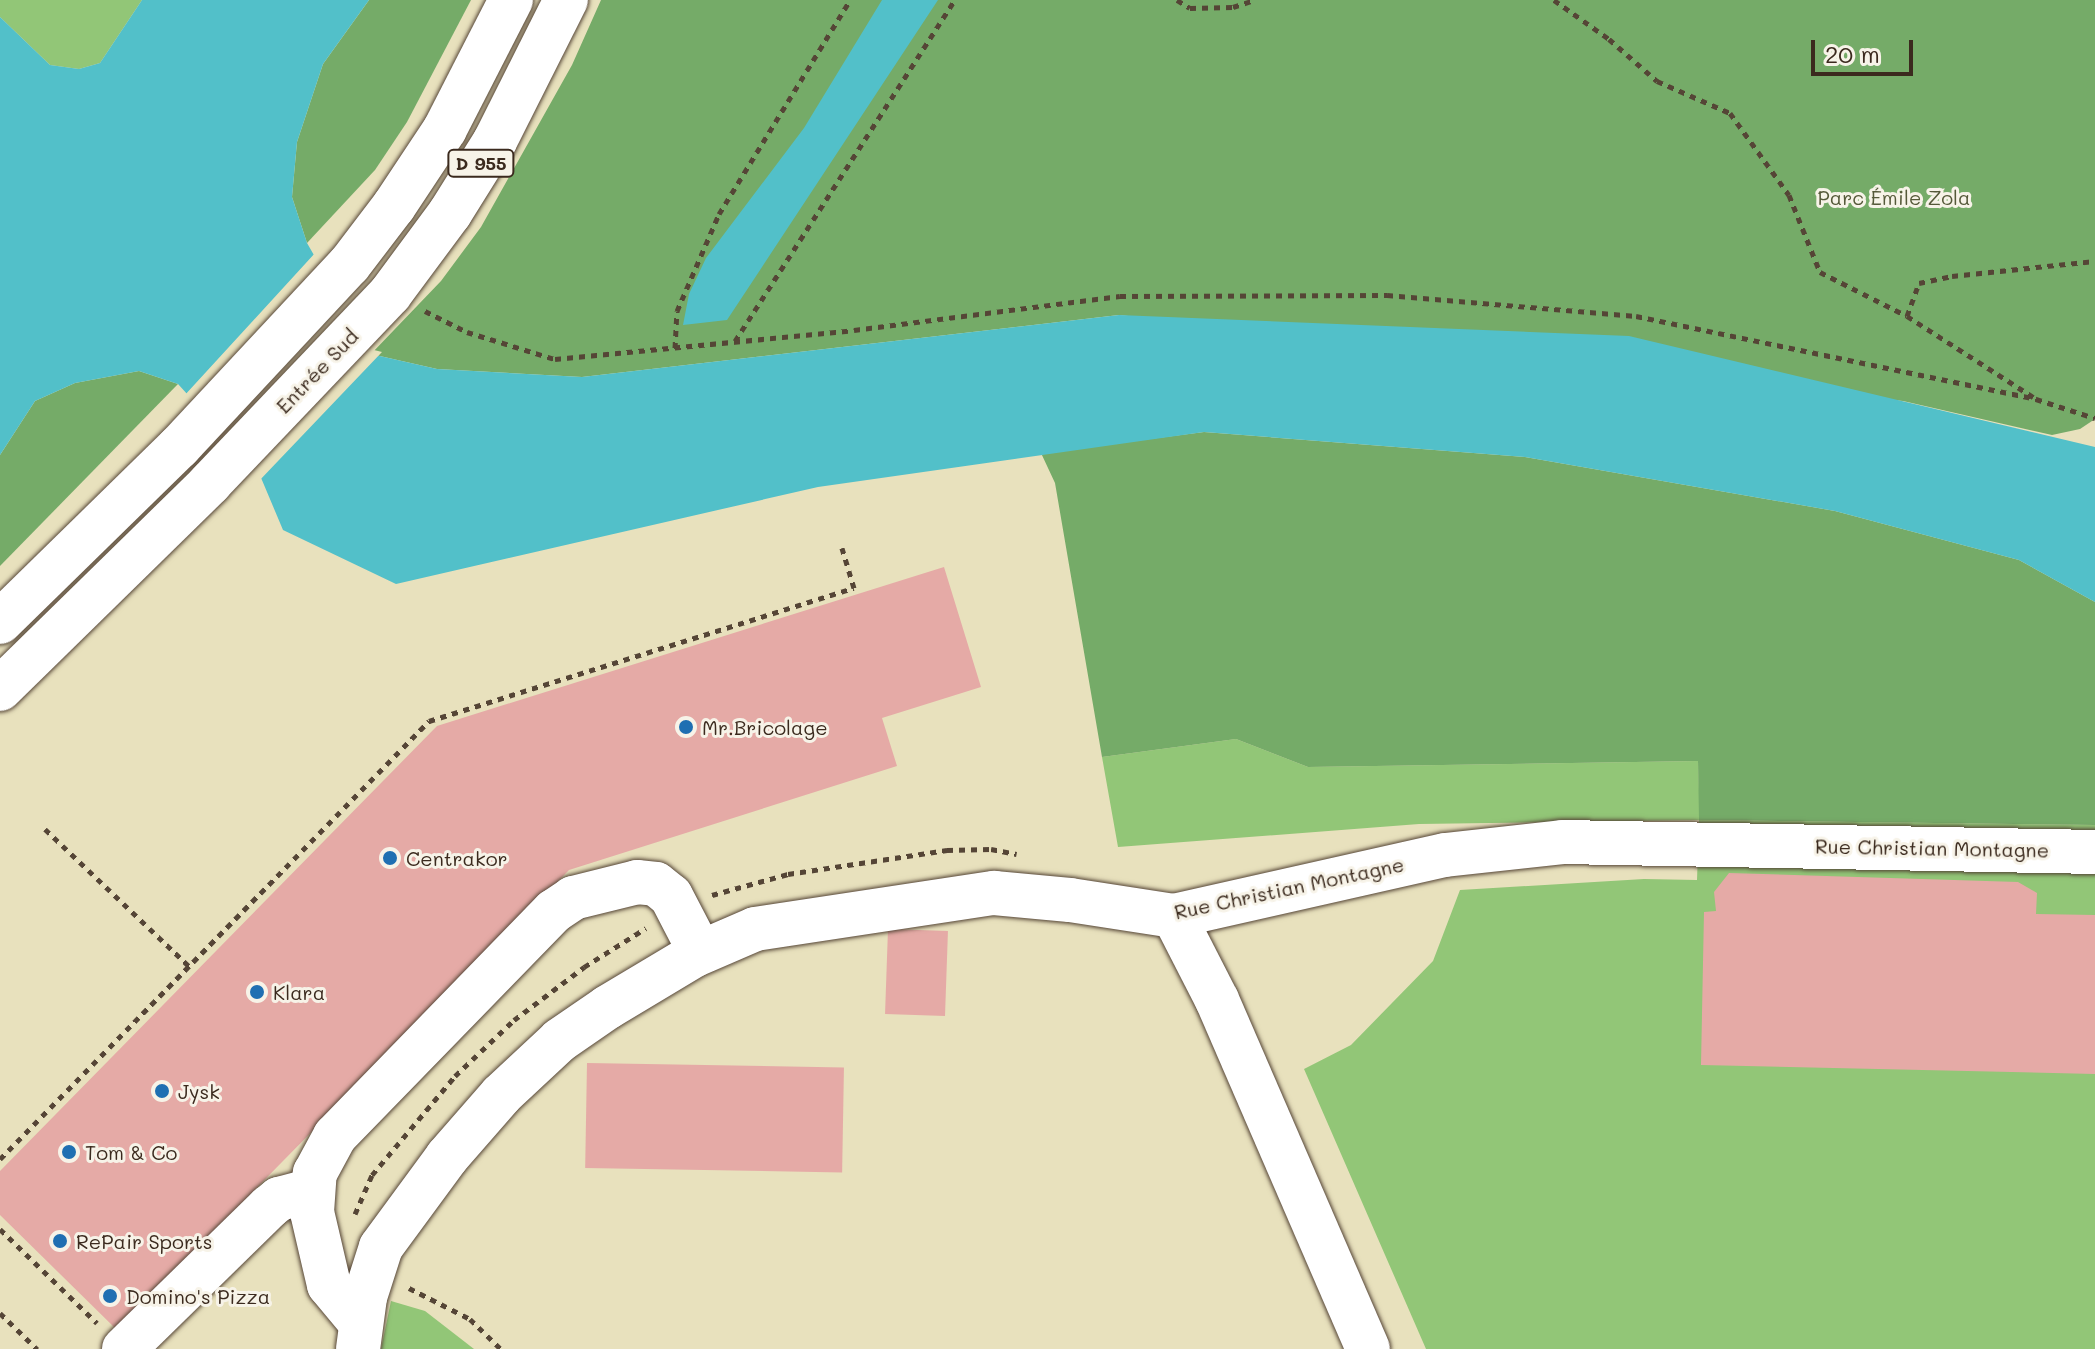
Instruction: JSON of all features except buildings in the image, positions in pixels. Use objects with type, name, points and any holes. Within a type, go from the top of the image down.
[{"type":"main road","name":"D 955","points":[[0,622],[179,447],[349,265],[394,206],[445,129],[511,0]]},
{"type":"main road","name":"Entrée Sud","points":[[0,689],[210,483],[382,303],[450,213],[495,141],[566,0]]},
{"type":"main road","name":"Rue Christian Montagne","points":[[359,1335],[371,1272],[391,1230],[447,1157],[521,1074],[560,1040],[700,952],[755,929],[968,894],[1070,900],[1174,916],[1445,855],[1562,842],[2095,852]]},
{"type":"main road","points":[[359,1335],[326,1277],[312,1212],[312,1190],[319,1160],[335,1136],[563,904],[589,892],[648,881],[671,896],[700,952]]},
{"type":"main road","points":[[1174,916],[1217,1000],[1368,1349]]},
{"type":"main road","points":[[112,1338],[279,1199],[312,1190]]},
{"type":"path","points":[[675,348],[677,311],[719,214],[850,0]]},
{"type":"path","points":[[735,342],[955,0]]},
{"type":"path","points":[[1177,0],[1190,8],[1233,7],[1254,0]]},
{"type":"path","points":[[1554,0],[1609,39],[1657,81],[1730,113],[1789,195],[1820,272],[1907,316],[2036,399]]},
{"type":"path","points":[[1907,316],[1919,283],[1952,276],[2095,261]]},
{"type":"path","points":[[382,303],[555,359],[735,342],[1120,296],[1387,295],[1636,316],[2036,399],[2095,418]]},
{"type":"path","points":[[0,1159],[429,721],[854,588],[842,548]]},
{"type":"path","points":[[45,829],[189,966]]},
{"type":"path","points":[[0,1229],[112,1338]]},
{"type":"path","points":[[371,1272],[470,1319],[501,1349]]},
{"type":"path","points":[[0,1313],[37,1349]]},
{"type":"green space","points":[[0,0],[142,0],[100,63],[79,69],[50,65],[0,17]]},
{"type":"green space","points":[[369,0],[471,0],[407,122],[375,170],[307,243],[292,197],[297,142],[323,64]]},
{"type":"green space","name":"Parc Émile Zola","points":[[601,0],[2095,0],[2095,419],[2080,429],[2052,435],[1903,401],[1119,315],[582,377],[437,369],[371,354],[441,281],[481,227],[572,65]]},
{"type":"green space","points":[[139,371],[178,384],[0,566],[0,455],[35,401],[75,383]]},
{"type":"green space","points":[[1204,432],[1525,457],[1835,511],[2019,560],[2095,602],[2095,825],[1699,820],[1698,761],[1308,767],[1236,739],[1102,757],[1055,483],[1041,453]]},
{"type":"green space","points":[[1236,739],[1308,767],[1698,761],[1700,820],[2095,825],[2095,1349],[1426,1349],[1304,1069],[1351,1045],[1433,961],[1460,890],[1644,879],[1697,880],[1699,820],[1419,824],[1118,847],[1102,757]]},
{"type":"green space","points":[[391,1301],[425,1311],[474,1349],[381,1349]]},
{"type":"water","points":[[142,0],[369,0],[323,64],[297,142],[292,197],[307,243],[371,354],[437,369],[582,377],[1119,315],[1629,336],[2095,447],[2095,602],[2019,560],[1835,511],[1525,457],[1204,432],[818,487],[396,584],[283,530],[259,473],[178,384],[139,371],[75,383],[35,401],[0,455],[0,17],[50,65],[79,69],[100,63]]},
{"type":"water","points":[[882,0],[938,0],[727,320],[683,325],[689,294],[706,258],[804,128]]},
{"type":"pier","points":[[316,252],[374,350],[382,352],[258,482],[184,396]]},
{"type":"place","name":"Mr.Bricolage","points":[[686,727]]},
{"type":"place","name":"Centrakor","points":[[390,858]]},
{"type":"place","name":"Klara","points":[[257,992]]},
{"type":"place","name":"Jysk","points":[[162,1091]]},
{"type":"place","name":"Tom & Co","points":[[69,1152]]},
{"type":"place","name":"RePair Sports","points":[[60,1241]]},
{"type":"place","name":"Domino's Pizza","points":[[110,1296]]}]
